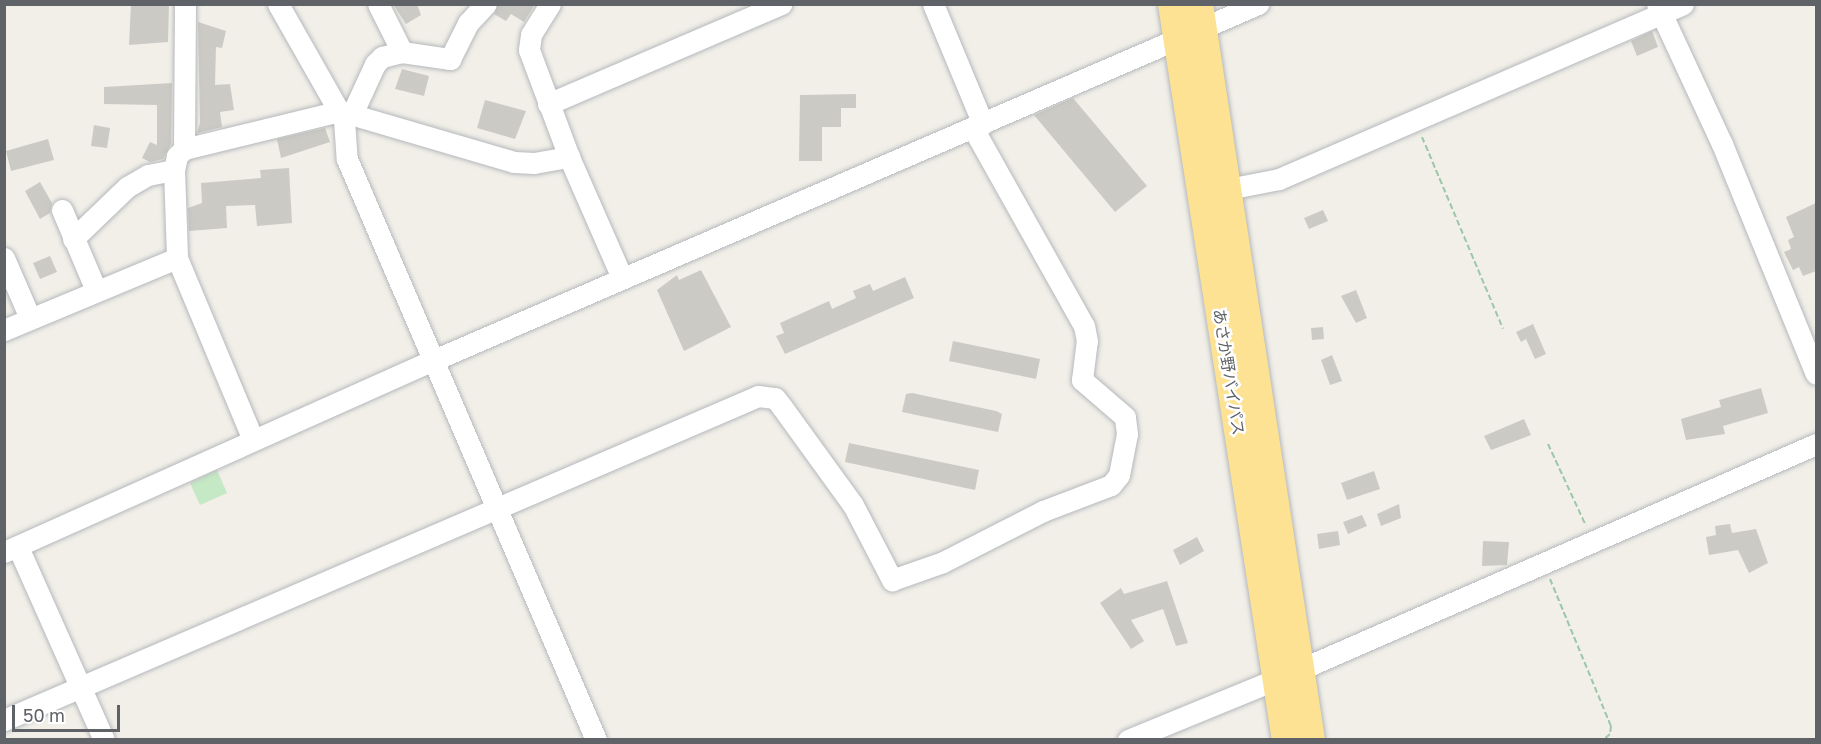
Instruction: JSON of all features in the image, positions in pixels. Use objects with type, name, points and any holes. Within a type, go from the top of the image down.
[{"type":"highway","points":[[1160,4],[1195,20]]},
{"type":"highway","name":"あさか野バイパス","points":[[1173,4],[1195,20],[1228,189],[1288,674],[1287,740]]},
{"type":"highway","name":"あさか野バイパス","points":[[1195,20],[1288,674],[1310,740]]},
{"type":"street","points":[[184,148],[185,4]]},
{"type":"street","points":[[278,4],[346,113]]},
{"type":"street","points":[[378,4],[402,52]]},
{"type":"street","points":[[486,4],[468,23],[450,59],[402,52],[382,57],[375,64],[346,113],[347,159],[596,740]]},
{"type":"street","points":[[550,4],[531,35],[529,46],[568,157],[622,278]]},
{"type":"street","points":[[548,104],[781,4]]},
{"type":"street","points":[[4,720],[766,396],[778,402],[853,505],[892,580],[943,562],[1043,511],[1115,483],[1127,434],[1125,417],[1082,380],[1087,341],[1084,326],[978,126],[933,4]]},
{"type":"street","points":[[104,740],[11,549],[434,360],[978,126],[1195,20],[1258,4]]},
{"type":"street","points":[[1228,189],[1279,179],[1414,121],[1660,9],[1683,4]]},
{"type":"street","points":[[1660,9],[1722,144],[1816,374]]},
{"type":"street","points":[[253,440],[177,258],[174,170],[177,156],[184,148],[346,113],[514,162],[534,163],[568,157]]},
{"type":"street","points":[[73,238],[127,187],[148,174],[174,170]]},
{"type":"street","points":[[62,210],[96,290]]},
{"type":"street","points":[[4,258],[30,318]]},
{"type":"street","points":[[4,330],[177,258]]},
{"type":"street","points":[[1128,740],[1593,543],[1816,444]]},
{"type":"path","points":[[1414,121],[1503,329]]},
{"type":"path","points":[[1548,444],[1593,543]]},
{"type":"path","points":[[1544,563],[1611,726],[1610,734],[1603,740]]},
{"type":"green space","points":[[217,470],[227,493],[200,505],[190,483]]},
{"type":"building","points":[[131,4],[169,4],[168,42],[129,45]]},
{"type":"building","points":[[393,4],[417,4],[421,15],[406,24]]},
{"type":"building","points":[[498,4],[535,4],[524,22],[511,14],[506,21],[494,14]]},
{"type":"building","points":[[198,22],[226,31],[222,48],[216,47],[215,85],[230,84],[234,110],[220,112],[222,127],[197,133],[200,123]]},
{"type":"building","points":[[1652,31],[1658,47],[1637,56],[1631,41]]},
{"type":"building","points":[[402,69],[429,76],[424,96],[395,89]]},
{"type":"building","points":[[172,83],[171,144],[163,159],[150,162],[142,158],[150,142],[157,145],[157,105],[104,104],[104,87]]},
{"type":"building","points":[[856,94],[856,108],[841,108],[841,127],[822,127],[822,161],[799,161],[800,95]]},
{"type":"building","points":[[1073,98],[1147,186],[1115,212],[1034,115]]},
{"type":"building","points":[[485,100],[526,111],[515,139],[477,128]]},
{"type":"building","points":[[94,125],[110,128],[107,148],[91,146]]},
{"type":"building","points":[[325,128],[330,142],[281,158],[277,139]]},
{"type":"building","points":[[48,139],[54,160],[11,171],[6,151]]},
{"type":"building","points":[[289,168],[292,223],[257,226],[255,205],[226,206],[227,228],[189,231],[188,208],[202,203],[201,183],[261,178],[260,170]]},
{"type":"building","points":[[40,182],[52,203],[50,213],[40,219],[25,191]]},
{"type":"building","points":[[1816,203],[1816,271],[1803,276],[1799,267],[1793,270],[1784,252],[1791,249],[1788,240],[1794,237],[1786,217]]},
{"type":"building","points":[[1323,210],[1328,221],[1309,229],[1304,218]]},
{"type":"building","points":[[50,256],[57,272],[40,279],[33,263]]},
{"type":"building","points":[[701,270],[731,327],[684,351],[657,290],[677,275],[679,280]]},
{"type":"building","points":[[905,277],[914,298],[785,354],[776,336],[784,333],[780,323],[829,301],[832,309],[856,298],[853,291],[870,284],[873,291]]},
{"type":"building","points":[[1356,290],[1367,318],[1356,323],[1341,296]]},
{"type":"building","points":[[1533,324],[1546,354],[1535,359],[1526,339],[1521,342],[1516,332]]},
{"type":"building","points":[[1323,327],[1324,339],[1312,340],[1311,328]]},
{"type":"building","points":[[953,341],[1040,359],[1036,379],[949,361]]},
{"type":"building","points":[[1332,355],[1342,381],[1330,385],[1321,360]]},
{"type":"building","points":[[1761,388],[1768,413],[1723,426],[1725,434],[1686,440],[1681,419],[1721,407],[1719,400]]},
{"type":"building","points":[[912,393],[996,411],[1002,414],[998,432],[902,412],[906,394]]},
{"type":"building","points":[[1524,419],[1531,435],[1491,450],[1484,436]]},
{"type":"building","points":[[849,443],[979,470],[975,490],[845,462]]},
{"type":"building","points":[[1374,471],[1380,489],[1347,500],[1341,483]]},
{"type":"building","points":[[1399,504],[1401,518],[1381,526],[1377,514]]},
{"type":"building","points":[[1362,515],[1367,526],[1348,534],[1343,522]]},
{"type":"building","points":[[1730,524],[1732,533],[1756,529],[1768,563],[1749,573],[1738,550],[1709,555],[1706,537],[1716,535],[1715,526]]},
{"type":"building","points":[[1338,531],[1340,545],[1319,549],[1317,534]]},
{"type":"building","points":[[1197,537],[1204,551],[1180,565],[1173,550]]},
{"type":"building","points":[[1483,541],[1509,542],[1507,565],[1482,566]]},
{"type":"building","points":[[1167,581],[1188,643],[1176,646],[1163,609],[1131,620],[1144,641],[1131,649],[1100,603],[1121,588],[1124,594]]}]
